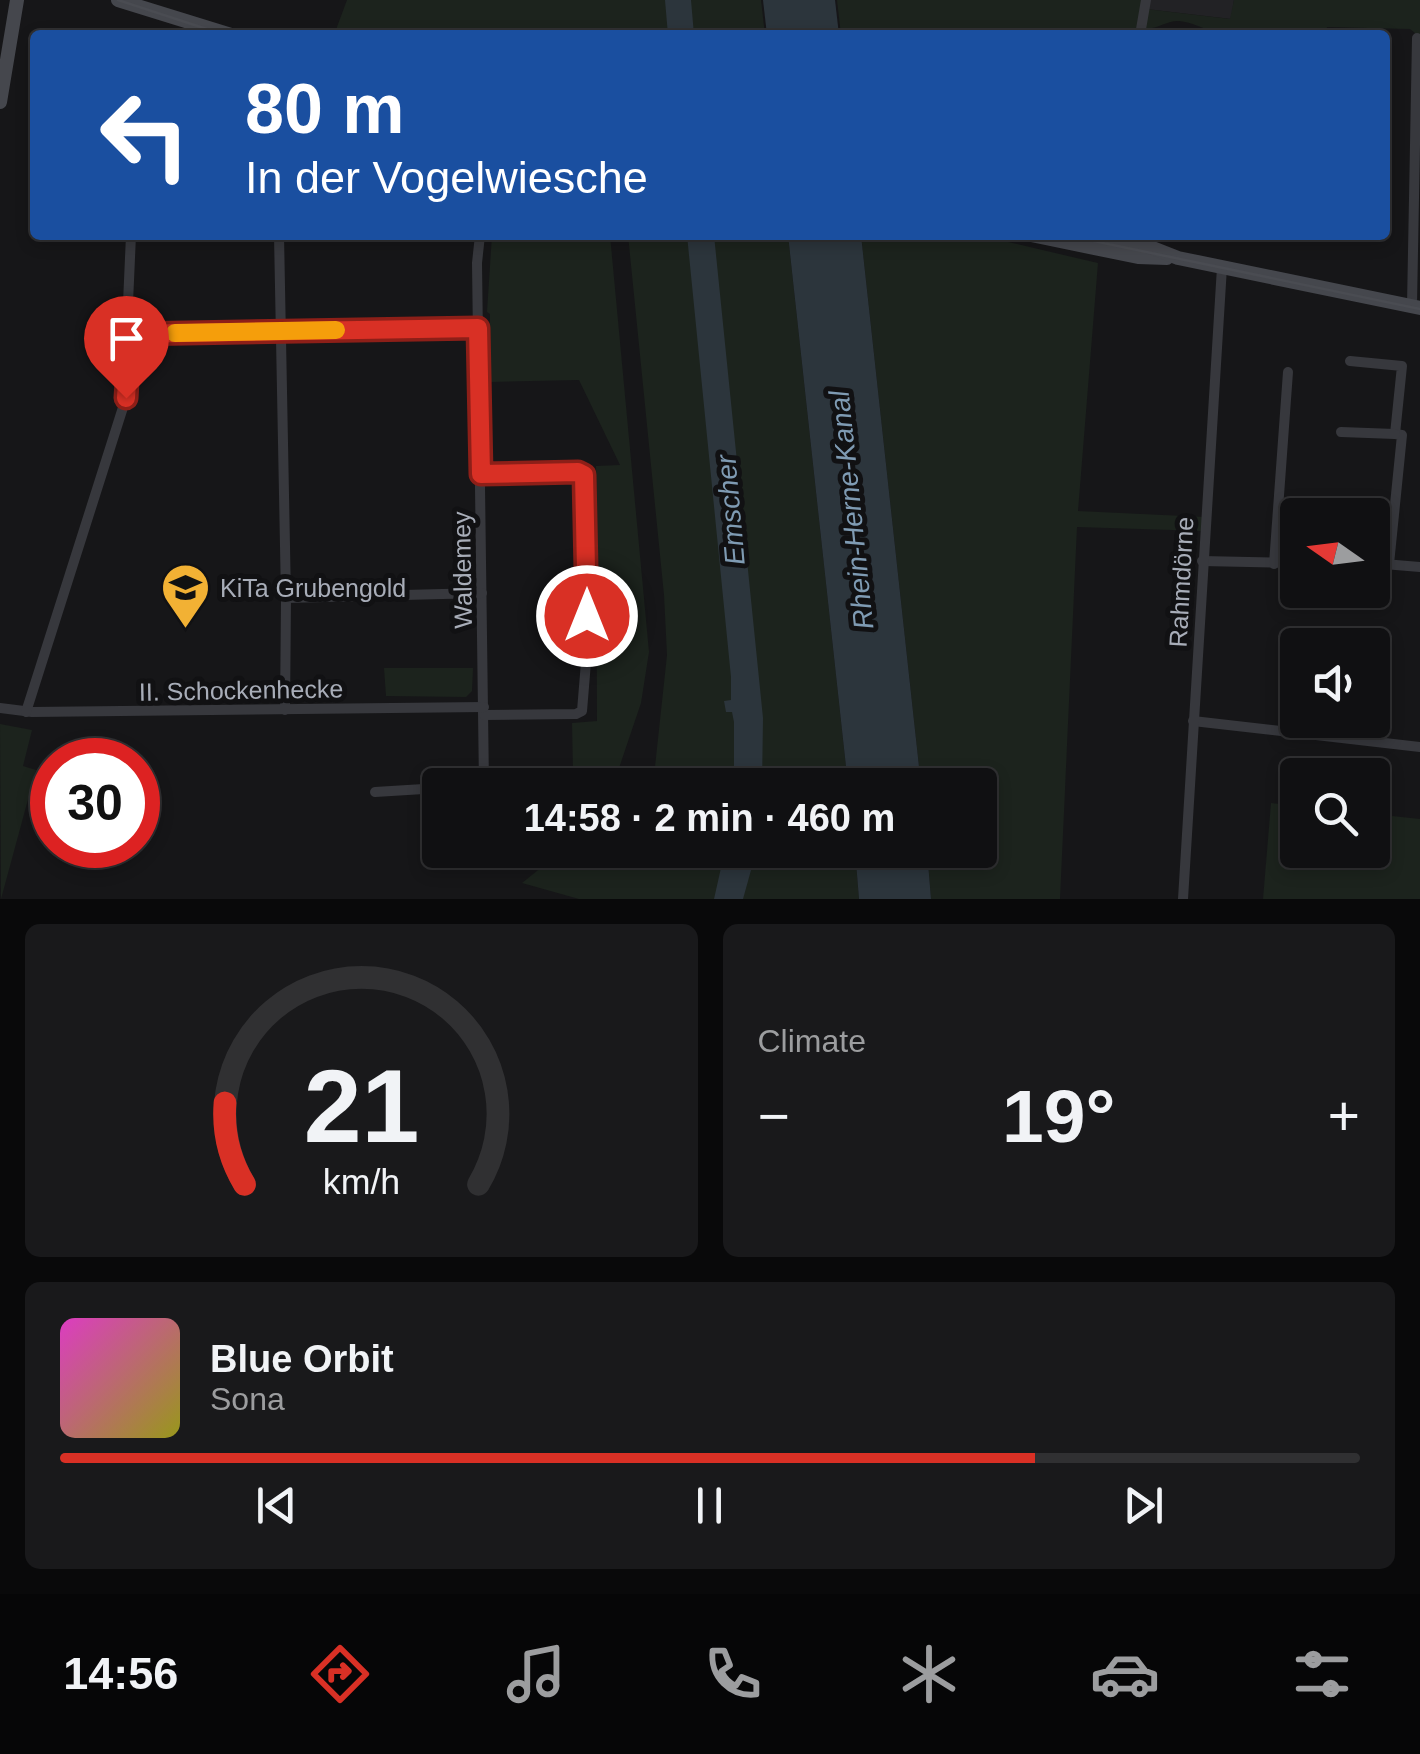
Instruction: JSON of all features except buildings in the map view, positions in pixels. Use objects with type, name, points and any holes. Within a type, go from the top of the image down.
[{"type":"main road","points":[[0,100],[17,0]]},
{"type":"main road","points":[[118,0],[197,22]]},
{"type":"main road","points":[[150,0],[218,30]]},
{"type":"main road","points":[[1124,240],[1178,258]]},
{"type":"main road","points":[[1093,242],[1138,257],[1178,258],[1417,306]]},
{"type":"street","points":[[1141,30],[1146,0]]},
{"type":"street","points":[[1417,38],[1417,306]]},
{"type":"street","points":[[26,712],[126,398],[131,240]]},
{"type":"street","points":[[278,240],[286,598],[284,710]]},
{"type":"street","name":"Waldemey","points":[[479,240],[484,768]]},
{"type":"street","name":"Rahmdörne","points":[[1183,899],[1222,266]]},
{"type":"street","points":[[130,334],[478,328]]},
{"type":"street","points":[[1350,361],[1402,366],[1395,434]]},
{"type":"street","points":[[1274,564],[1288,372]]},
{"type":"street","points":[[1340,432],[1402,435],[1390,564],[1420,567]]},
{"type":"street","name":"II. Schockenhecke","points":[[0,708],[26,712],[576,714],[582,710],[587,650],[584,475],[481,474]]},
{"type":"street","points":[[1202,561],[1280,564]]},
{"type":"street","points":[[286,598],[482,593]]},
{"type":"street","points":[[1193,720],[1420,747]]},
{"type":"street","points":[[374,792],[422,789]]},
{"type":"shaded area","points":[[347,0],[761,0],[764,30],[336,30]]},
{"type":"shaded area","points":[[837,0],[1144,0],[1138,30],[840,30]]},
{"type":"shaded area","points":[[1147,0],[1234,0],[1231,19],[1146,9]]},
{"type":"shaded area","points":[[1234,0],[1420,0],[1420,37],[1410,29],[1212,30],[1179,21],[1142,28],[1146,9],[1230,19]]},
{"type":"shaded area","points":[[492,240],[610,240],[649,652],[641,703],[619,768],[573,768],[572,723],[597,721],[596,466],[620,465],[579,380],[490,382],[487,312]]},
{"type":"shaded area","points":[[628,240],[789,240],[846,768],[655,768],[667,655]]},
{"type":"shaded area","points":[[862,240],[999,240],[1098,263],[1078,511],[1205,517],[1204,531],[1077,527],[1060,899],[931,899],[928,868],[997,868],[997,768],[919,768]]},
{"type":"shaded area","points":[[384,668],[473,668],[472,691],[466,697],[386,696]]},
{"type":"shaded area","points":[[0,724],[32,730],[23,766],[30,768],[30,792],[1,899]]},
{"type":"shaded area","points":[[1271,803],[1280,804],[1280,868],[1390,868],[1390,816],[1420,819],[1420,899],[1263,899]]},
{"type":"shaded area","points":[[541,868],[856,868],[859,899],[579,899],[522,883]]},
{"type":"water","points":[[665,0],[691,0],[694,30],[668,30]]},
{"type":"water","points":[[763,0],[835,0],[838,30],[766,30]]},
{"type":"water","name":"Emscher","points":[[687,240],[715,240],[763,718],[762,768],[734,768],[734,722],[724,701],[731,700]]},
{"type":"water","name":"Rhein-Herne-Kanal","points":[[789,240],[862,240],[919,768],[846,768]]},
{"type":"water","points":[[721,868],[752,868],[743,899],[714,899]]},
{"type":"water","points":[[856,868],[928,868],[931,899],[859,899]]},
{"type":"tram line","points":[[118,0],[210,30]]},
{"type":"tram line","points":[[1089,240],[1420,309]]},
{"type":"slow traffic","points":[[175,333],[336,330]]},
{"type":"place","name":"KiTa Grubengold","points":[[185,630]]},
{"type":"route","points":[[126,398],[130,334],[478,328],[481,474],[584,475],[587,616]]}]
